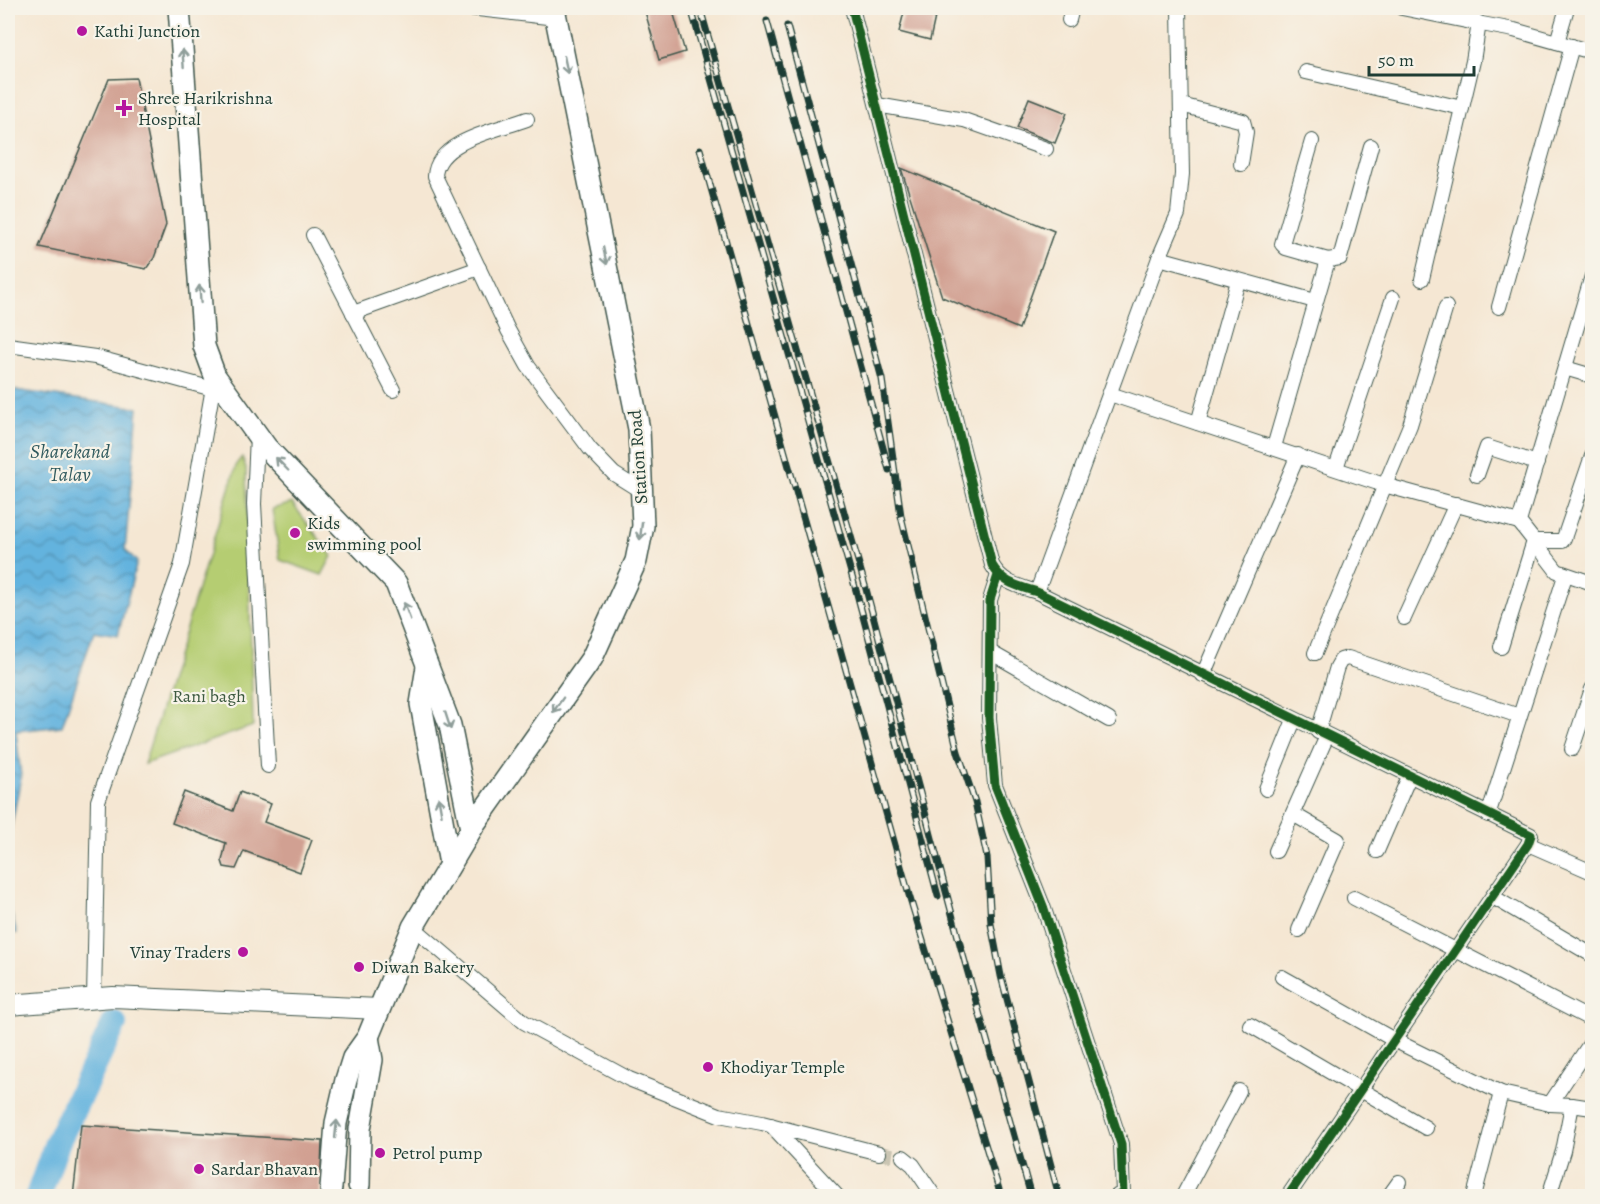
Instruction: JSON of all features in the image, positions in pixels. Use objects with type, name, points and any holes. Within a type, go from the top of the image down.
[{"type":"main road","points":[[179,8],[204,346],[214,382],[257,435],[396,583],[450,726],[471,829]]},
{"type":"main road","name":"Station Road","points":[[330,1192],[336,1123],[353,1058],[368,1037],[413,927],[471,829],[592,658],[636,561],[643,526],[639,429],[555,13]]},
{"type":"main road","points":[[428,666],[421,704],[450,864]]},
{"type":"main road","points":[[8,1005],[94,999],[379,1009]]},
{"type":"main road","points":[[363,1192],[360,1129],[372,1060],[368,1037]]},
{"type":"main road","points":[[330,1192],[340,1181],[348,1180],[363,1192]]},
{"type":"street","points":[[469,8],[555,13]]},
{"type":"street","points":[[852,8],[992,565],[998,575],[1005,581],[1037,592],[1531,836],[1459,950],[1359,1090],[1288,1197]]},
{"type":"street","points":[[1037,592],[1159,258],[1178,214],[1181,105],[1179,8]]},
{"type":"street","points":[[1402,8],[1593,52]]},
{"type":"street","points":[[1422,279],[1462,108],[1475,23],[1475,8]]},
{"type":"street","points":[[1557,42],[1567,8]]},
{"type":"street","points":[[1499,307],[1572,46]]},
{"type":"street","points":[[1306,72],[1462,108]]},
{"type":"street","points":[[878,105],[964,120],[1046,149]]},
{"type":"street","points":[[1181,105],[1243,121],[1246,132],[1241,164]]},
{"type":"street","points":[[527,120],[454,145],[445,153],[435,169],[435,176],[528,366],[590,449],[614,474],[641,491]]},
{"type":"street","points":[[1312,141],[1282,244],[1286,248],[1328,260],[1340,258],[1371,146]]},
{"type":"street","points":[[313,235],[393,390]]},
{"type":"street","points":[[1159,258],[1315,301]]},
{"type":"street","points":[[1274,447],[1328,260]]},
{"type":"street","points":[[353,313],[479,268]]},
{"type":"street","points":[[1519,522],[1593,276]]},
{"type":"street","points":[[1198,423],[1238,281]]},
{"type":"street","points":[[1336,468],[1393,298]]},
{"type":"street","points":[[1315,653],[1412,419],[1446,307]]},
{"type":"street","points":[[8,345],[95,357],[214,382],[182,564],[98,801],[94,999]]},
{"type":"street","points":[[1565,368],[1593,376]]},
{"type":"street","points":[[1110,394],[1384,485],[1519,522],[1557,571],[1565,576],[1593,583]]},
{"type":"street","points":[[257,435],[254,504],[268,766]]},
{"type":"street","points":[[1477,475],[1487,447],[1537,463]]},
{"type":"street","points":[[1203,675],[1298,455]]},
{"type":"street","points":[[1534,541],[1562,541],[1593,456]]},
{"type":"street","points":[[1404,618],[1456,504]]},
{"type":"street","points":[[1501,647],[1534,541]]},
{"type":"street","points":[[998,575],[990,600],[989,718],[995,785],[1043,906],[1121,1144],[1124,1196]]},
{"type":"street","points":[[1488,815],[1565,576]]},
{"type":"street","points":[[990,652],[1109,720]]},
{"type":"street","points":[[1276,851],[1293,814],[1322,734],[1337,667],[1341,660],[1348,658],[1519,716]]},
{"type":"street","points":[[1572,749],[1593,689]]},
{"type":"street","points":[[1266,789],[1294,720]]},
{"type":"street","points":[[1377,851],[1409,777]]},
{"type":"street","points":[[1293,814],[1338,840],[1299,930]]},
{"type":"street","points":[[1528,844],[1593,872]]},
{"type":"street","points":[[1493,897],[1593,955]]},
{"type":"street","points":[[1354,898],[1593,1020]]},
{"type":"street","points":[[413,927],[524,1022],[630,1079],[719,1115],[771,1125],[879,1153]]},
{"type":"street","points":[[1282,977],[1396,1041],[1501,1093],[1550,1104],[1593,1108]]},
{"type":"street","points":[[1250,1025],[1426,1128]]},
{"type":"street","points":[[1550,1104],[1593,1041]]},
{"type":"street","points":[[1183,1197],[1239,1091]]},
{"type":"street","points":[[1474,1197],[1501,1093]]},
{"type":"street","points":[[1549,1197],[1563,1150],[1572,1105]]},
{"type":"street","points":[[771,1125],[837,1197]]},
{"type":"street","points":[[903,1157],[913,1165],[934,1197]]},
{"type":"street","points":[[1389,1197],[1399,1182]]},
{"type":"green space","name":"Rani bagh","points":[[242,457],[246,468],[253,726],[144,764],[237,463]]},
{"type":"green space","name":"Kids swimming pool","points":[[292,503],[332,556],[322,575],[280,560],[272,509]]},
{"type":"water","name":"Sharekand Talav","points":[[8,389],[138,408],[125,550],[137,562],[118,635],[94,631],[62,726],[16,731],[21,777],[8,843]]},
{"type":"water","points":[[8,902],[17,933],[8,934]]},
{"type":"building","points":[[644,8],[672,8],[685,52],[659,60]]},
{"type":"building","points":[[905,8],[937,8],[930,40],[899,32]]},
{"type":"building","points":[[136,78],[166,225],[154,258],[146,269],[39,247],[109,79]]},
{"type":"building","points":[[1029,98],[1067,113],[1055,143],[1017,128]]},
{"type":"building","points":[[901,168],[1054,231],[1019,329],[942,297]]},
{"type":"building","points":[[184,792],[233,811],[240,792],[271,804],[264,822],[312,840],[300,872],[244,851],[236,869],[224,867],[222,861],[226,843],[172,823]]},
{"type":"building","name":"Sardar Bhavan","points":[[81,1125],[322,1141],[320,1197],[73,1197]]},
{"type":"waterway","points":[[38,1196],[57,1143],[114,1024]]},
{"type":"tunnel","points":[[879,1153],[903,1157]]},
{"type":"railway","points":[[691,8],[857,594],[938,896]]},
{"type":"railway","points":[[700,8],[866,589],[961,948],[1031,1196]]},
{"type":"railway","points":[[767,21],[889,470]]},
{"type":"railway","points":[[787,26],[882,379],[901,516],[958,752],[975,802],[987,857],[991,924],[1001,976],[1059,1196]]},
{"type":"railway","points":[[700,149],[909,895],[1001,1196]]},
{"type":"cycle path","points":[[852,8],[992,565],[996,571],[1011,583],[1037,592],[1531,835],[1528,844],[1288,1196]]},
{"type":"cycle path","points":[[998,575],[990,600],[989,718],[995,785],[1043,906],[1121,1144],[1123,1193],[1117,1196]]},
{"type":"place","name":"Kathi Junction","points":[[82,31]]},
{"type":"place","name":"Shree Harikrishna Hospital","points":[[124,108]]},
{"type":"place","name":"Kids swimming pool","points":[[295,533]]},
{"type":"place","name":"Vinay Traders","points":[[243,952]]},
{"type":"place","name":"Diwan Bakery","points":[[359,967]]},
{"type":"place","name":"Khodiyar Temple","points":[[708,1067]]},
{"type":"place","name":"Petrol pump","points":[[380,1153]]},
{"type":"place","name":"Sardar Bhavan","points":[[199,1169]]}]
